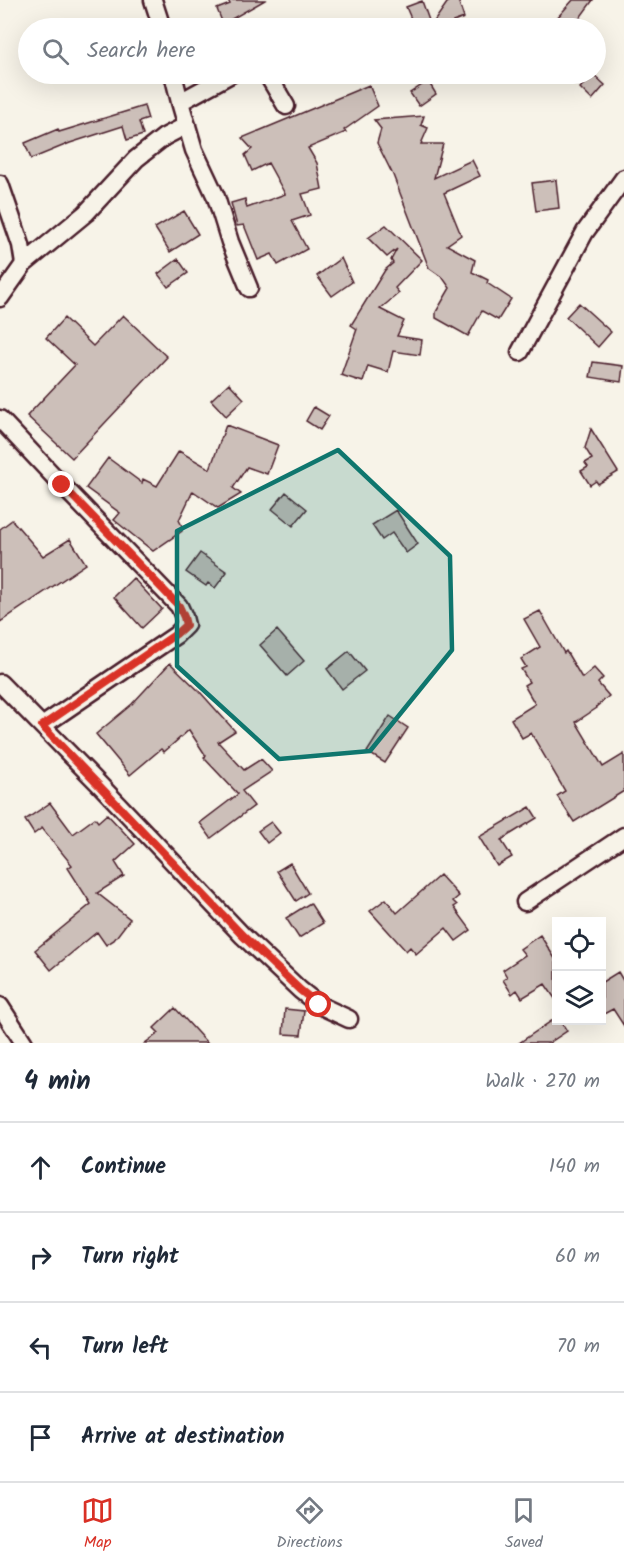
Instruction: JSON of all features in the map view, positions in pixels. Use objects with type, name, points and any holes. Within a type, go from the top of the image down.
[{"type":"street","points":[[153,0],[159,18]]},
{"type":"street","points":[[176,84],[194,150],[216,197],[230,242],[249,288]]},
{"type":"street","points":[[180,102],[213,84]]},
{"type":"street","points":[[273,84],[286,106]]},
{"type":"street","points":[[0,298],[24,264],[86,213],[136,159],[164,137],[187,125]]},
{"type":"street","points":[[520,352],[585,232],[624,178]]},
{"type":"street","points":[[0,184],[21,245],[24,264]]},
{"type":"street","points":[[0,419],[179,606],[186,625],[42,726]]},
{"type":"street","points":[[0,683],[251,944],[319,1005],[349,1019]]},
{"type":"street","points":[[525,902],[624,836]]},
{"type":"street","points":[[0,1006],[24,1043]]},
{"type":"highlighted area","points":[[338,450],[450,556],[452,650],[370,751],[279,759],[177,666],[177,531]]},
{"type":"building","points":[[228,0],[265,0],[234,18],[221,18],[217,9],[230,4]]},
{"type":"building","points":[[449,0],[458,0],[464,18],[437,18]]},
{"type":"building","points":[[573,0],[593,0],[580,18],[557,18]]},
{"type":"building","points":[[422,1],[428,18],[411,18],[406,7]]},
{"type":"building","points":[[424,84],[430,84],[436,94],[419,106],[410,93]]},
{"type":"building","points":[[584,84],[605,85],[592,100],[580,88]]},
{"type":"building","points":[[369,85],[378,106],[344,130],[346,132],[308,148],[317,163],[322,189],[302,194],[310,215],[292,221],[307,249],[278,265],[272,254],[258,260],[244,225],[237,226],[231,203],[245,199],[247,208],[285,194],[268,163],[252,171],[245,155],[252,149],[242,138]]},
{"type":"building","points":[[144,106],[148,119],[139,122],[143,135],[127,140],[123,126],[70,143],[31,159],[25,143],[58,129],[59,132]]},
{"type":"building","points":[[424,116],[421,125],[428,128],[421,144],[443,144],[434,178],[472,160],[480,176],[444,193],[461,235],[447,245],[475,260],[472,272],[488,280],[487,283],[511,299],[498,320],[482,311],[468,336],[436,318],[436,312],[450,288],[443,278],[429,268],[393,175],[377,143],[381,129],[374,120]]},
{"type":"building","points":[[556,180],[559,208],[536,211],[532,183]]},
{"type":"building","points":[[184,211],[198,234],[170,252],[155,228]]},
{"type":"building","points":[[386,225],[422,260],[395,288],[399,293],[380,309],[404,321],[397,336],[422,340],[420,355],[393,351],[388,372],[368,366],[363,382],[341,375],[357,329],[351,325],[385,270],[393,263],[391,260],[397,249],[387,257],[368,238]]},
{"type":"building","points":[[341,258],[352,282],[332,296],[317,276]]},
{"type":"building","points":[[178,259],[188,273],[168,287],[158,274]]},
{"type":"building","points":[[579,303],[611,332],[598,347],[566,317]]},
{"type":"building","points":[[123,315],[167,357],[72,458],[27,416],[75,365],[46,338],[64,318],[93,346]]},
{"type":"building","points":[[593,362],[623,366],[621,382],[590,377]]},
{"type":"building","points":[[229,383],[244,399],[226,416],[211,400]]},
{"type":"building","points":[[314,407],[329,416],[320,430],[306,421]]},
{"type":"building","points":[[226,425],[278,445],[267,474],[247,467],[233,488],[241,494],[218,508],[193,491],[179,520],[182,531],[153,551],[114,520],[120,513],[86,488],[108,458],[142,483],[143,479],[157,486],[179,451],[210,469]]},
{"type":"building","points":[[591,429],[618,472],[598,484],[596,481],[590,485],[581,471],[588,467],[585,463],[592,459],[585,448]]},
{"type":"building","points":[[286,492],[307,509],[293,526],[272,509]]},
{"type":"building","points":[[396,510],[418,544],[406,553],[392,533],[382,540],[372,525]]},
{"type":"building","points":[[12,520],[43,556],[70,539],[86,564],[0,622],[0,529]]},
{"type":"building","points":[[200,553],[227,572],[215,588],[208,583],[206,586],[186,572]]},
{"type":"building","points":[[133,578],[162,609],[142,628],[114,597]]},
{"type":"building","points":[[540,611],[564,653],[566,651],[582,678],[594,668],[603,678],[598,683],[609,696],[597,708],[576,722],[603,767],[624,754],[624,791],[574,822],[557,796],[565,791],[531,733],[522,738],[511,719],[535,704],[524,685],[529,682],[521,669],[526,667],[521,659],[540,647],[524,619]]},
{"type":"building","points":[[277,630],[304,661],[287,676],[260,645]]},
{"type":"building","points":[[349,651],[365,671],[342,689],[327,669]]},
{"type":"building","points":[[170,663],[235,731],[218,742],[244,770],[261,759],[272,771],[242,791],[254,806],[211,838],[200,823],[238,794],[204,758],[206,756],[189,730],[164,752],[161,749],[130,775],[96,734],[132,704]]},
{"type":"building","points":[[390,716],[408,728],[385,763],[367,752]]},
{"type":"building","points":[[50,803],[73,834],[95,818],[98,822],[107,814],[135,844],[115,862],[124,876],[97,893],[130,919],[114,940],[106,945],[97,932],[51,970],[35,950],[91,904],[68,868],[72,865],[42,828],[34,834],[25,820]]},
{"type":"building","points":[[530,807],[537,818],[501,840],[512,857],[497,866],[479,837]]},
{"type":"building","points":[[271,822],[280,833],[267,843],[258,831]]},
{"type":"building","points":[[290,863],[308,893],[296,901],[277,871]]},
{"type":"building","points":[[440,875],[459,896],[453,901],[457,905],[454,907],[471,930],[456,941],[446,928],[416,954],[410,947],[406,951],[370,911],[386,899],[397,913]]},
{"type":"building","points":[[310,903],[323,923],[299,938],[286,918]]},
{"type":"building","points":[[540,935],[552,954],[552,994],[545,984],[522,998],[517,990],[512,994],[503,980],[507,977],[503,970],[525,955],[520,949]]},
{"type":"building","points":[[618,972],[624,982],[624,1026],[613,1009],[606,1013],[606,980]]},
{"type":"building","points":[[175,1008],[207,1043],[145,1043],[159,1033],[154,1028]]},
{"type":"building","points":[[285,1009],[304,1011],[301,1035],[283,1034]]},
{"type":"building","points":[[552,1021],[552,1025],[563,1025],[567,1031],[549,1043],[519,1043]]},
{"type":"route","points":[[62,485],[179,606],[186,625],[42,726],[243,936],[319,1005]]}]
